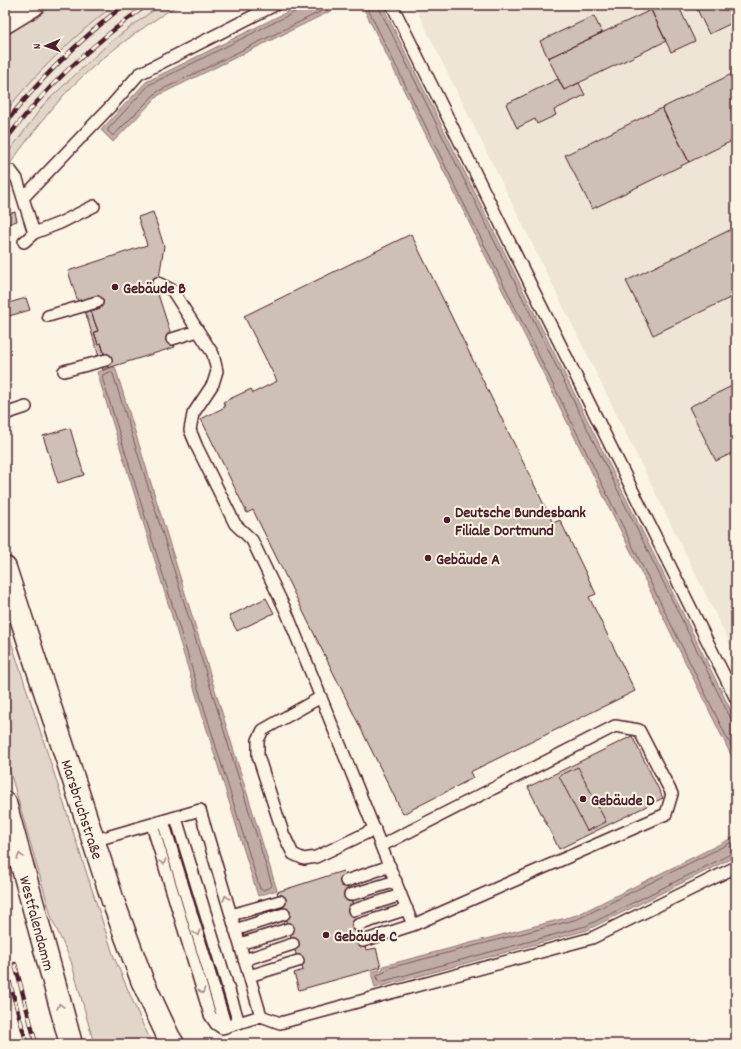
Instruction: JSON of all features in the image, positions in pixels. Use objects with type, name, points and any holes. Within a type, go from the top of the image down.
[{"type":"main road","points":[[5,22],[33,5]]},
{"type":"main road","name":"Marsbruchstraße","points":[[5,568],[113,901],[142,980],[173,1044]]},
{"type":"main road","name":"Westfalendamm","points":[[5,803],[71,1044]]},
{"type":"lane","points":[[23,198],[139,74],[276,5]]},
{"type":"lane","points":[[392,5],[736,699]]},
{"type":"lane","points":[[11,171],[17,179],[34,233]]},
{"type":"lane","points":[[24,242],[34,233],[60,223],[94,206]]},
{"type":"lane","points":[[158,283],[172,290],[213,354],[217,371],[213,384],[193,414],[190,430],[235,524],[252,540],[286,611],[413,925]]},
{"type":"lane","points":[[48,316],[98,302]]},
{"type":"lane","points":[[172,339],[198,331]]},
{"type":"lane","points":[[64,371],[106,360]]},
{"type":"lane","points":[[5,414],[26,407]]},
{"type":"lane","points":[[321,697],[263,730],[258,740],[258,756],[284,834],[293,854],[304,859],[316,857],[375,829]]},
{"type":"lane","points":[[363,942],[413,925],[666,814],[672,794],[639,730],[615,726],[381,846]]},
{"type":"lane","points":[[93,841],[163,822],[200,810],[261,1016]]},
{"type":"lane","points":[[176,818],[239,1023]]},
{"type":"lane","points":[[163,822],[226,1027]]},
{"type":"lane","points":[[152,825],[210,1015],[216,1024],[222,1028],[261,1016],[280,1023],[592,938],[736,867]]},
{"type":"lane","points":[[346,881],[390,866]]},
{"type":"lane","points":[[350,895],[396,881]]},
{"type":"lane","points":[[354,910],[401,895]]},
{"type":"lane","points":[[231,915],[280,900]]},
{"type":"lane","points":[[358,925],[407,910]]},
{"type":"lane","points":[[235,930],[284,914]]},
{"type":"lane","points":[[240,944],[288,929]]},
{"type":"lane","points":[[244,960],[293,944]]},
{"type":"lane","points":[[249,976],[298,961]]},
{"type":"shaded area","points":[[55,5],[114,5],[56,56],[5,112],[5,38],[18,26]]},
{"type":"shaded area","points":[[114,5],[163,5],[148,14],[109,43],[78,71],[44,104],[5,157],[5,112],[40,71],[74,37]]},
{"type":"shaded area","points":[[163,5],[178,5],[103,58],[75,83],[40,123],[5,171],[5,157],[44,104],[109,43],[148,14]]},
{"type":"shaded area","points":[[414,5],[736,5],[736,656]]},
{"type":"shaded area","points":[[5,623],[114,957],[143,1025],[153,1044],[94,1044],[71,961],[52,919],[5,754]]},
{"type":"water","points":[[301,5],[343,5],[159,95],[113,142],[101,130],[146,82]]},
{"type":"water","points":[[362,5],[382,5],[736,721],[736,765]]},
{"type":"water","points":[[115,367],[277,890],[258,896],[97,372]]},
{"type":"water","points":[[736,836],[736,856],[587,930],[375,988],[371,972],[383,969],[383,966],[577,915]]},
{"type":"building","points":[[678,5],[695,41],[671,52],[649,6]]},
{"type":"building","points":[[695,5],[736,5],[736,21],[709,34]]},
{"type":"building","points":[[651,10],[666,41],[564,90],[548,58]]},
{"type":"building","points":[[594,16],[602,33],[548,58],[540,41]]},
{"type":"building","points":[[736,72],[736,139],[689,162],[662,108]]},
{"type":"building","points":[[558,79],[564,90],[579,83],[585,95],[554,110],[556,115],[537,124],[535,119],[517,128],[506,104]]},
{"type":"building","points":[[662,108],[689,162],[592,209],[565,155]]},
{"type":"building","points":[[15,212],[17,221],[5,225],[5,215]]},
{"type":"building","name":"Gebäude B","points":[[153,212],[164,246],[157,291],[175,347],[108,368],[101,343],[98,344],[94,332],[98,331],[91,312],[100,309],[96,296],[78,302],[68,271],[147,245],[138,217]]},
{"type":"building","points":[[736,227],[736,295],[653,335],[626,281]]},
{"type":"building","name":"Gebäude A","points":[[411,234],[553,523],[560,520],[596,594],[589,597],[635,691],[470,772],[473,778],[403,814],[253,510],[247,513],[201,419],[225,407],[223,402],[251,389],[253,393],[277,381],[244,316]]},
{"type":"building","points":[[96,296],[100,309],[91,312],[98,331],[94,332],[98,344],[101,343],[108,365],[108,368],[103,370],[82,301]]},
{"type":"building","points":[[26,298],[30,310],[9,316],[5,304]]},
{"type":"building","points":[[736,384],[736,451],[716,461],[689,407]]},
{"type":"building","points":[[70,428],[84,475],[58,483],[43,436]]},
{"type":"building","points":[[266,598],[274,613],[237,631],[229,616]]},
{"type":"building","points":[[632,736],[663,798],[559,849],[528,787]]},
{"type":"building","name":"Gebäude D","points":[[578,767],[606,822],[587,831],[559,776]]},
{"type":"building","name":"Gebäude C","points":[[343,871],[366,950],[376,948],[381,967],[299,990],[294,973],[303,970],[302,967],[300,967],[277,892]]},
{"type":"railway","points":[[5,124],[46,76],[76,46],[124,5]]},
{"type":"railway","points":[[5,141],[20,121],[53,84],[89,50],[147,5]]},
{"type":"railway","points":[[15,964],[36,1044]]},
{"type":"railway","points":[[5,966],[27,1044]]},
{"type":"place","name":"Gebäude B","points":[[115,287]]},
{"type":"place","name":"Deutsche Bundesbank Filiale Dortmund","points":[[447,520]]},
{"type":"place","name":"Gebäude A","points":[[428,558]]},
{"type":"place","name":"Gebäude D","points":[[583,799]]},
{"type":"place","name":"Gebäude C","points":[[326,935]]}]
